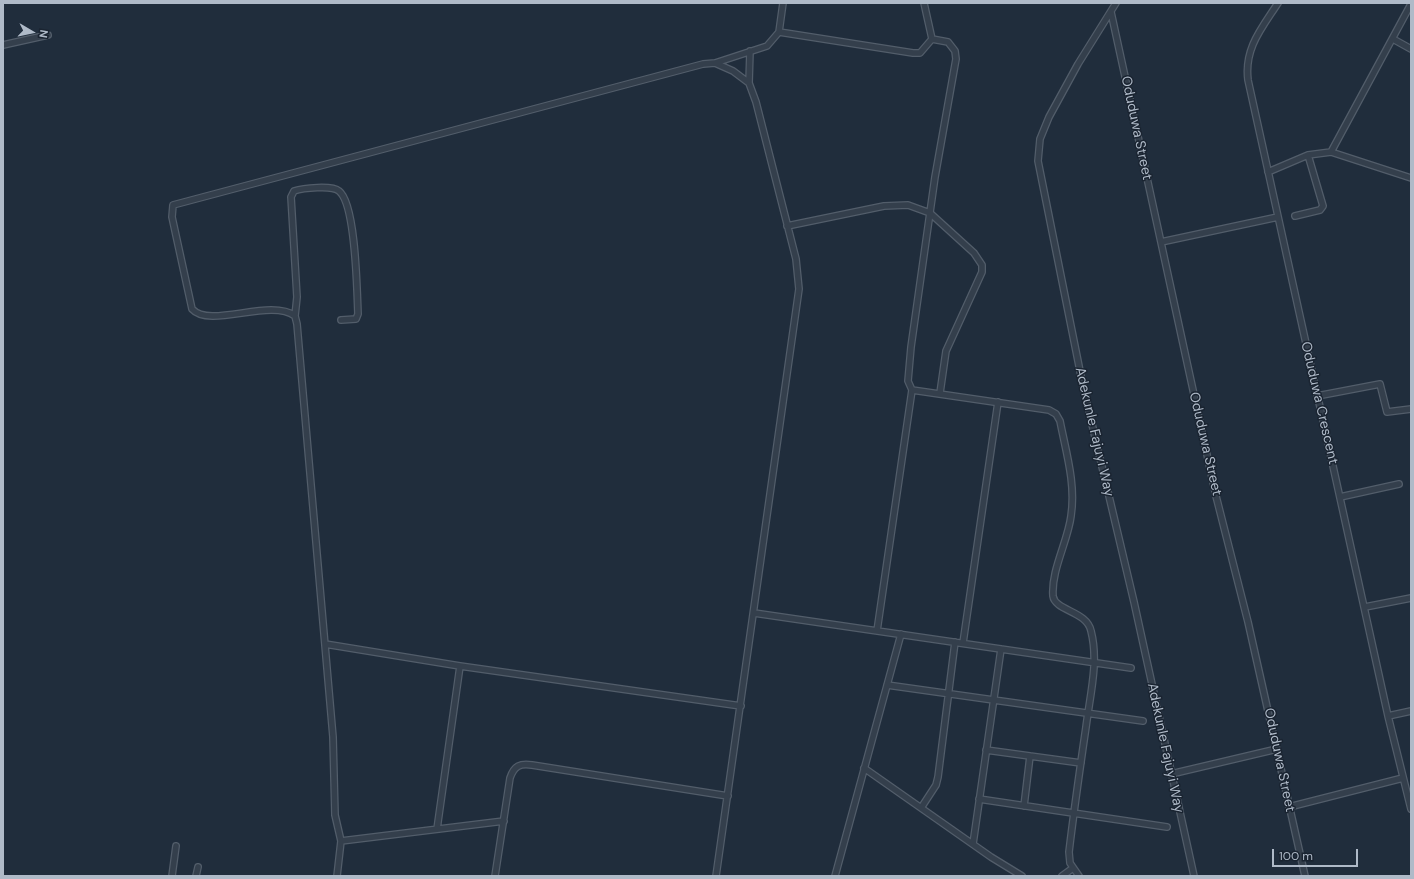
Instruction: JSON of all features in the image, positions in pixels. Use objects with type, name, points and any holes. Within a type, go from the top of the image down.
[{"type":"street","points":[[295,316],[283,309],[208,316],[195,312],[192,309],[172,217],[173,205],[703,64],[715,63],[767,46],[779,32],[783,3]]},
{"type":"street","points":[[924,3],[932,40]]},
{"type":"street","name":"Adekunle Fajuyi Way","points":[[1116,3],[1049,117],[1040,139],[1038,162],[1083,386],[1134,602],[1170,774],[1194,876]]},
{"type":"street","name":"Oduduwa Crescent","points":[[1278,3],[1252,44],[1247,57],[1246,68],[1388,716],[1411,809]]},
{"type":"street","points":[[1331,152],[1411,4]]},
{"type":"street","name":"Oduduwa Street","points":[[1111,12],[1216,496],[1248,622],[1305,876]]},
{"type":"street","points":[[779,32],[913,53],[920,53],[932,40]]},
{"type":"street","points":[[3,45],[48,35]]},
{"type":"street","points":[[1393,39],[1411,49]]},
{"type":"street","points":[[877,631],[912,390],[908,382],[908,373],[930,213],[941,137],[956,59],[955,51],[948,42],[932,40]]},
{"type":"street","points":[[716,876],[799,289],[796,259],[756,102],[749,83],[750,51]]},
{"type":"street","points":[[715,63],[733,71],[749,83]]},
{"type":"street","points":[[1268,172],[1308,155],[1331,152],[1411,178]]},
{"type":"street","points":[[1295,216],[1320,210],[1323,206],[1308,155]]},
{"type":"street","points":[[337,876],[341,841],[335,815],[333,737],[297,324],[295,316],[297,298],[292,197],[294,191],[301,189],[332,188],[338,190],[343,195],[351,226],[356,258],[358,314],[356,319],[341,320]]},
{"type":"street","points":[[787,226],[897,204],[917,207],[930,213],[974,253],[982,264],[982,272],[946,351],[940,393]]},
{"type":"street","points":[[1161,242],[1278,217]]},
{"type":"street","points":[[1317,396],[1380,384],[1387,412],[1411,409]]},
{"type":"street","points":[[912,390],[1049,410],[1056,414],[1060,421],[1072,483],[1073,499],[1071,517],[1060,558],[1053,597],[1057,604],[1074,612],[1087,622],[1091,629],[1095,662],[1068,852],[1073,868],[1079,876]]},
{"type":"street","points":[[963,643],[998,402]]},
{"type":"street","points":[[1340,497],[1400,484]]},
{"type":"street","points":[[1365,607],[1411,598]]},
{"type":"street","points":[[754,613],[1131,668]]},
{"type":"street","points":[[835,876],[901,634]]},
{"type":"street","points":[[922,808],[936,785],[938,777],[950,695],[955,642]]},
{"type":"street","points":[[325,644],[460,666],[741,706]]},
{"type":"street","points":[[973,844],[1001,649]]},
{"type":"street","points":[[437,829],[460,666]]},
{"type":"street","points":[[887,685],[1143,721]]},
{"type":"street","points":[[1388,716],[1411,711]]},
{"type":"street","points":[[1170,774],[1277,749]]},
{"type":"street","points":[[986,750],[1081,763]]},
{"type":"street","points":[[1024,806],[1030,756]]},
{"type":"street","points":[[495,876],[510,778],[513,770],[519,765],[525,764],[728,796]]},
{"type":"street","points":[[864,768],[973,844],[1022,876]]},
{"type":"street","points":[[1289,807],[1403,778]]},
{"type":"street","points":[[980,799],[1167,827]]},
{"type":"street","points":[[341,841],[504,821]]},
{"type":"street","points":[[172,876],[176,846]]},
{"type":"street","points":[[196,876],[198,867]]},
{"type":"street","points":[[1062,876],[1073,868]]}]
